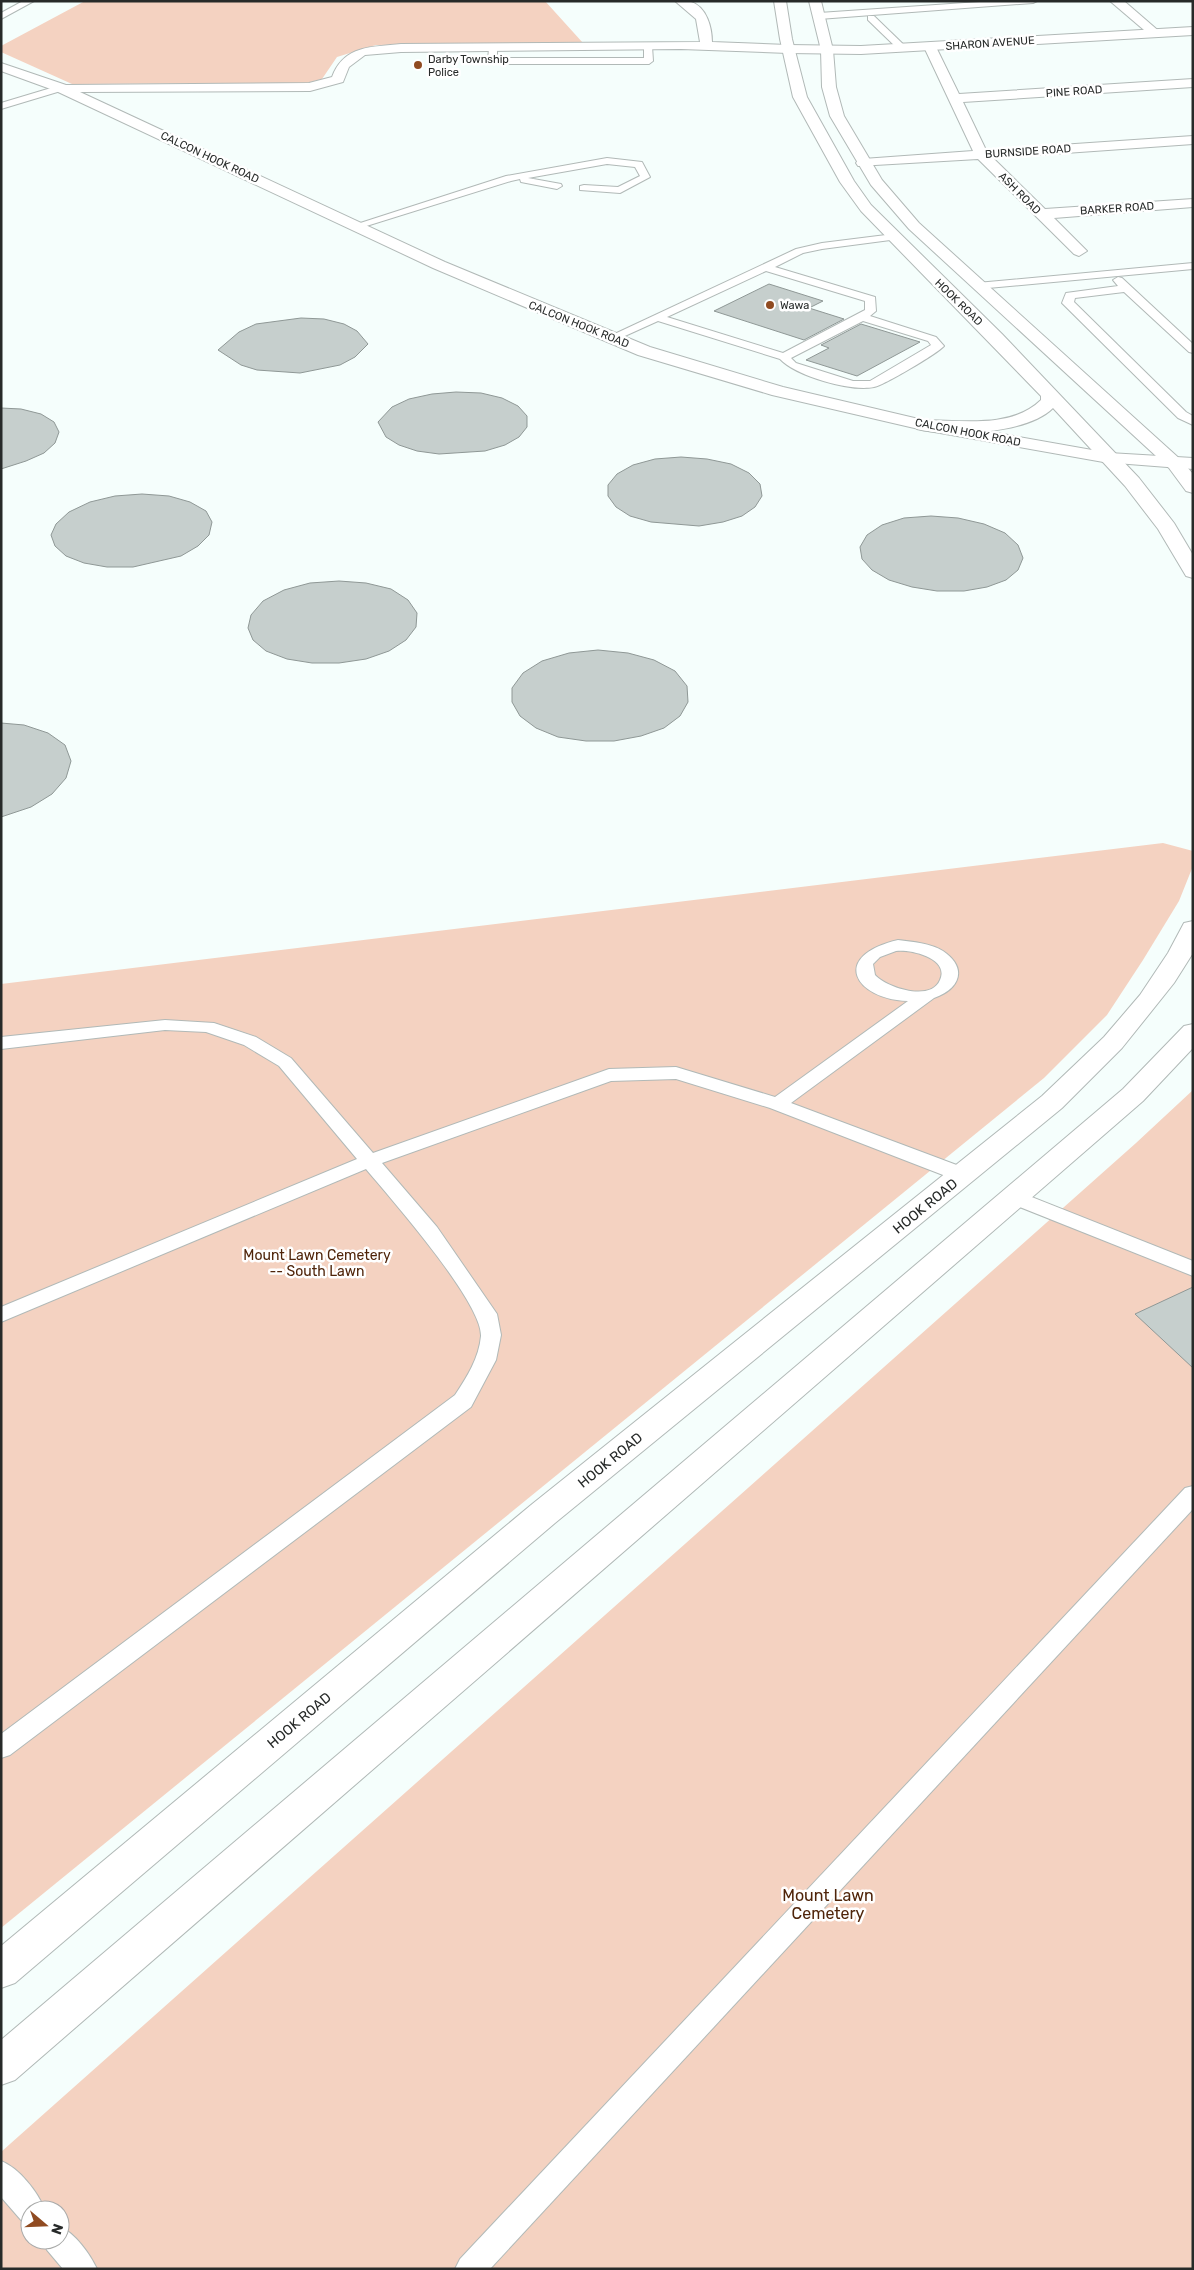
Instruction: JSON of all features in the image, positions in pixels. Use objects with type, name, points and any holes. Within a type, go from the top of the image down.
[{"type":"street","points":[[681,1],[693,7],[707,27],[706,46]]},
{"type":"street","name":"HOOK ROAD","points":[[780,1],[788,49],[800,97],[815,128],[847,182],[866,208],[894,238],[1050,395],[1132,482],[1167,527],[1193,572]]},
{"type":"street","name":"HOOK ROAD","points":[[815,1],[827,50],[829,87],[837,116],[862,162],[893,205],[977,286],[1184,464],[1193,487]]},
{"type":"street","points":[[1116,1],[1156,33]]},
{"type":"street","name":"SHARON AVENUE","points":[[61,88],[310,87],[338,80],[342,65],[362,52],[401,48],[706,46],[827,50],[930,47],[1193,30]]},
{"type":"street","name":"ASH ROAD","points":[[930,47],[981,154],[1080,251]]},
{"type":"street","name":"CALCON HOOK ROAD","points":[[1,67],[61,88],[439,265],[644,351],[778,391],[924,425],[1109,458],[1184,464]]},
{"type":"street","name":"PINE ROAD","points":[[955,98],[1193,83]]},
{"type":"street","name":"BURNSIDE ROAD","points":[[862,162],[1193,140]]},
{"type":"street","name":"BARKER ROAD","points":[[1042,214],[1193,203]]},
{"type":"street","points":[[924,425],[981,426],[1019,420],[1042,411],[1050,401],[1050,395]]},
{"type":"street","name":"HOOK ROAD","points":[[1,1970],[543,1514],[1052,1102],[1110,1048],[1158,990],[1193,928]]},
{"type":"street","points":[[1,2066],[1133,1096],[1193,1032]]},
{"type":"lane","points":[[1,17],[30,1]]},
{"type":"lane","points":[[819,16],[1033,1]]},
{"type":"lane","points":[[871,18],[902,48]]},
{"type":"lane","points":[[1,106],[61,88]]},
{"type":"lane","points":[[356,226],[510,178],[607,161],[639,164],[644,177],[620,190],[584,188]]},
{"type":"lane","points":[[510,178],[557,186]]},
{"type":"lane","points":[[612,338],[800,251],[815,247],[894,238]]},
{"type":"lane","points":[[977,286],[1193,266]]},
{"type":"lane","points":[[765,267],[871,299],[870,311],[862,317],[784,357]]},
{"type":"lane","points":[[1112,274],[1193,350]]},
{"type":"lane","points":[[1126,288],[1070,295],[1068,303],[1182,415],[1193,421]]},
{"type":"lane","points":[[657,317],[784,357],[792,365],[852,384],[873,384],[938,346],[932,339],[862,317]]},
{"type":"lane","points":[[839,329],[855,334]]},
{"type":"lane","points":[[805,346],[821,352]]},
{"type":"lane","points":[[906,350],[923,355]]},
{"type":"lane","points":[[872,368],[891,374]]},
{"type":"lane","points":[[777,1104],[928,995],[939,991],[947,984],[951,976],[946,960],[937,953],[912,945],[884,947],[873,952],[866,960],[864,968],[867,977],[880,989],[888,1003],[887,1024]]},
{"type":"lane","points":[[880,989],[900,996],[928,995]]},
{"type":"lane","points":[[1,1043],[165,1025],[208,1027],[250,1041],[286,1062],[430,1232],[487,1314],[491,1335],[486,1360],[477,1379],[463,1400],[416,1438],[1,1748]]},
{"type":"lane","points":[[1,1315],[370,1161],[609,1075],[676,1073],[777,1104],[963,1175]]},
{"type":"lane","points":[[1014,1196],[1193,1270]]},
{"type":"lane","points":[[470,2269],[1193,1494]]},
{"type":"lane","points":[[1,2175],[23,2200]]},
{"type":"lane","points":[[66,2250],[82,2269]]},
{"type":"green space","points":[[85,1],[545,1],[583,43],[376,45],[337,57],[322,79],[307,83],[72,84],[1,52],[1,46]]},
{"type":"green space","name":"Mount Lawn Cemetery -- South Lawn","points":[[1163,843],[1193,851],[1193,866],[1179,901],[1107,1015],[1044,1078],[1,1928],[1,984]]},
{"type":"green space","name":"Mount Lawn Cemetery","points":[[1193,1090],[1193,2269],[1,2269],[1,2152],[1136,1143]]},
{"type":"building","name":"Wawa","points":[[769,284],[823,301],[809,308],[844,319],[804,340],[714,311]]},
{"type":"building","points":[[301,318],[324,319],[344,324],[357,331],[368,344],[355,357],[340,365],[300,373],[257,370],[241,365],[218,350],[239,332],[256,324]]},
{"type":"building","name":"Wawa","points":[[861,324],[920,342],[857,376],[806,360],[829,348],[821,345]]},
{"type":"building","points":[[456,392],[481,393],[502,398],[518,406],[527,416],[527,427],[519,437],[505,445],[485,451],[439,454],[417,451],[399,445],[386,437],[378,422],[392,407],[409,399],[432,394]]},
{"type":"building","points":[[1,408],[21,409],[41,414],[54,422],[59,432],[55,443],[44,453],[1,469]]},
{"type":"building","points":[[681,457],[707,459],[731,464],[749,473],[760,484],[762,496],[755,507],[742,516],[723,522],[699,526],[651,522],[630,516],[616,507],[608,496],[608,485],[617,474],[633,465],[655,459]]},
{"type":"building","points":[[142,494],[169,496],[190,502],[206,511],[212,522],[209,535],[198,546],[181,556],[133,567],[107,567],[84,563],[66,556],[55,546],[51,535],[56,524],[69,512],[90,502],[115,496]]},
{"type":"building","points":[[931,516],[958,518],[984,524],[1005,533],[1018,545],[1023,558],[1018,570],[1006,580],[987,587],[964,591],[937,591],[912,587],[889,580],[872,570],[862,559],[860,547],[867,535],[882,525],[904,518]]},
{"type":"building","points":[[339,581],[366,583],[391,589],[408,600],[417,613],[416,627],[406,640],[389,651],[366,659],[339,663],[312,663],[287,659],[266,651],[253,640],[248,628],[251,615],[263,601],[284,590],[310,583]]},
{"type":"building","points":[[598,650],[628,653],[654,660],[675,671],[687,686],[688,702],[680,716],[664,728],[641,736],[614,741],[586,741],[558,737],[536,728],[520,716],[512,702],[512,688],[523,673],[542,661],[569,653]]},
{"type":"building","points":[[1,723],[24,725],[48,733],[65,745],[71,761],[66,778],[52,794],[31,807],[1,817]]},
{"type":"building","points":[[1193,1287],[1193,1368],[1135,1314]]},
{"type":"place","name":"Darby Township Police","points":[[418,65]]},
{"type":"place","name":"Wawa","points":[[770,305]]}]
